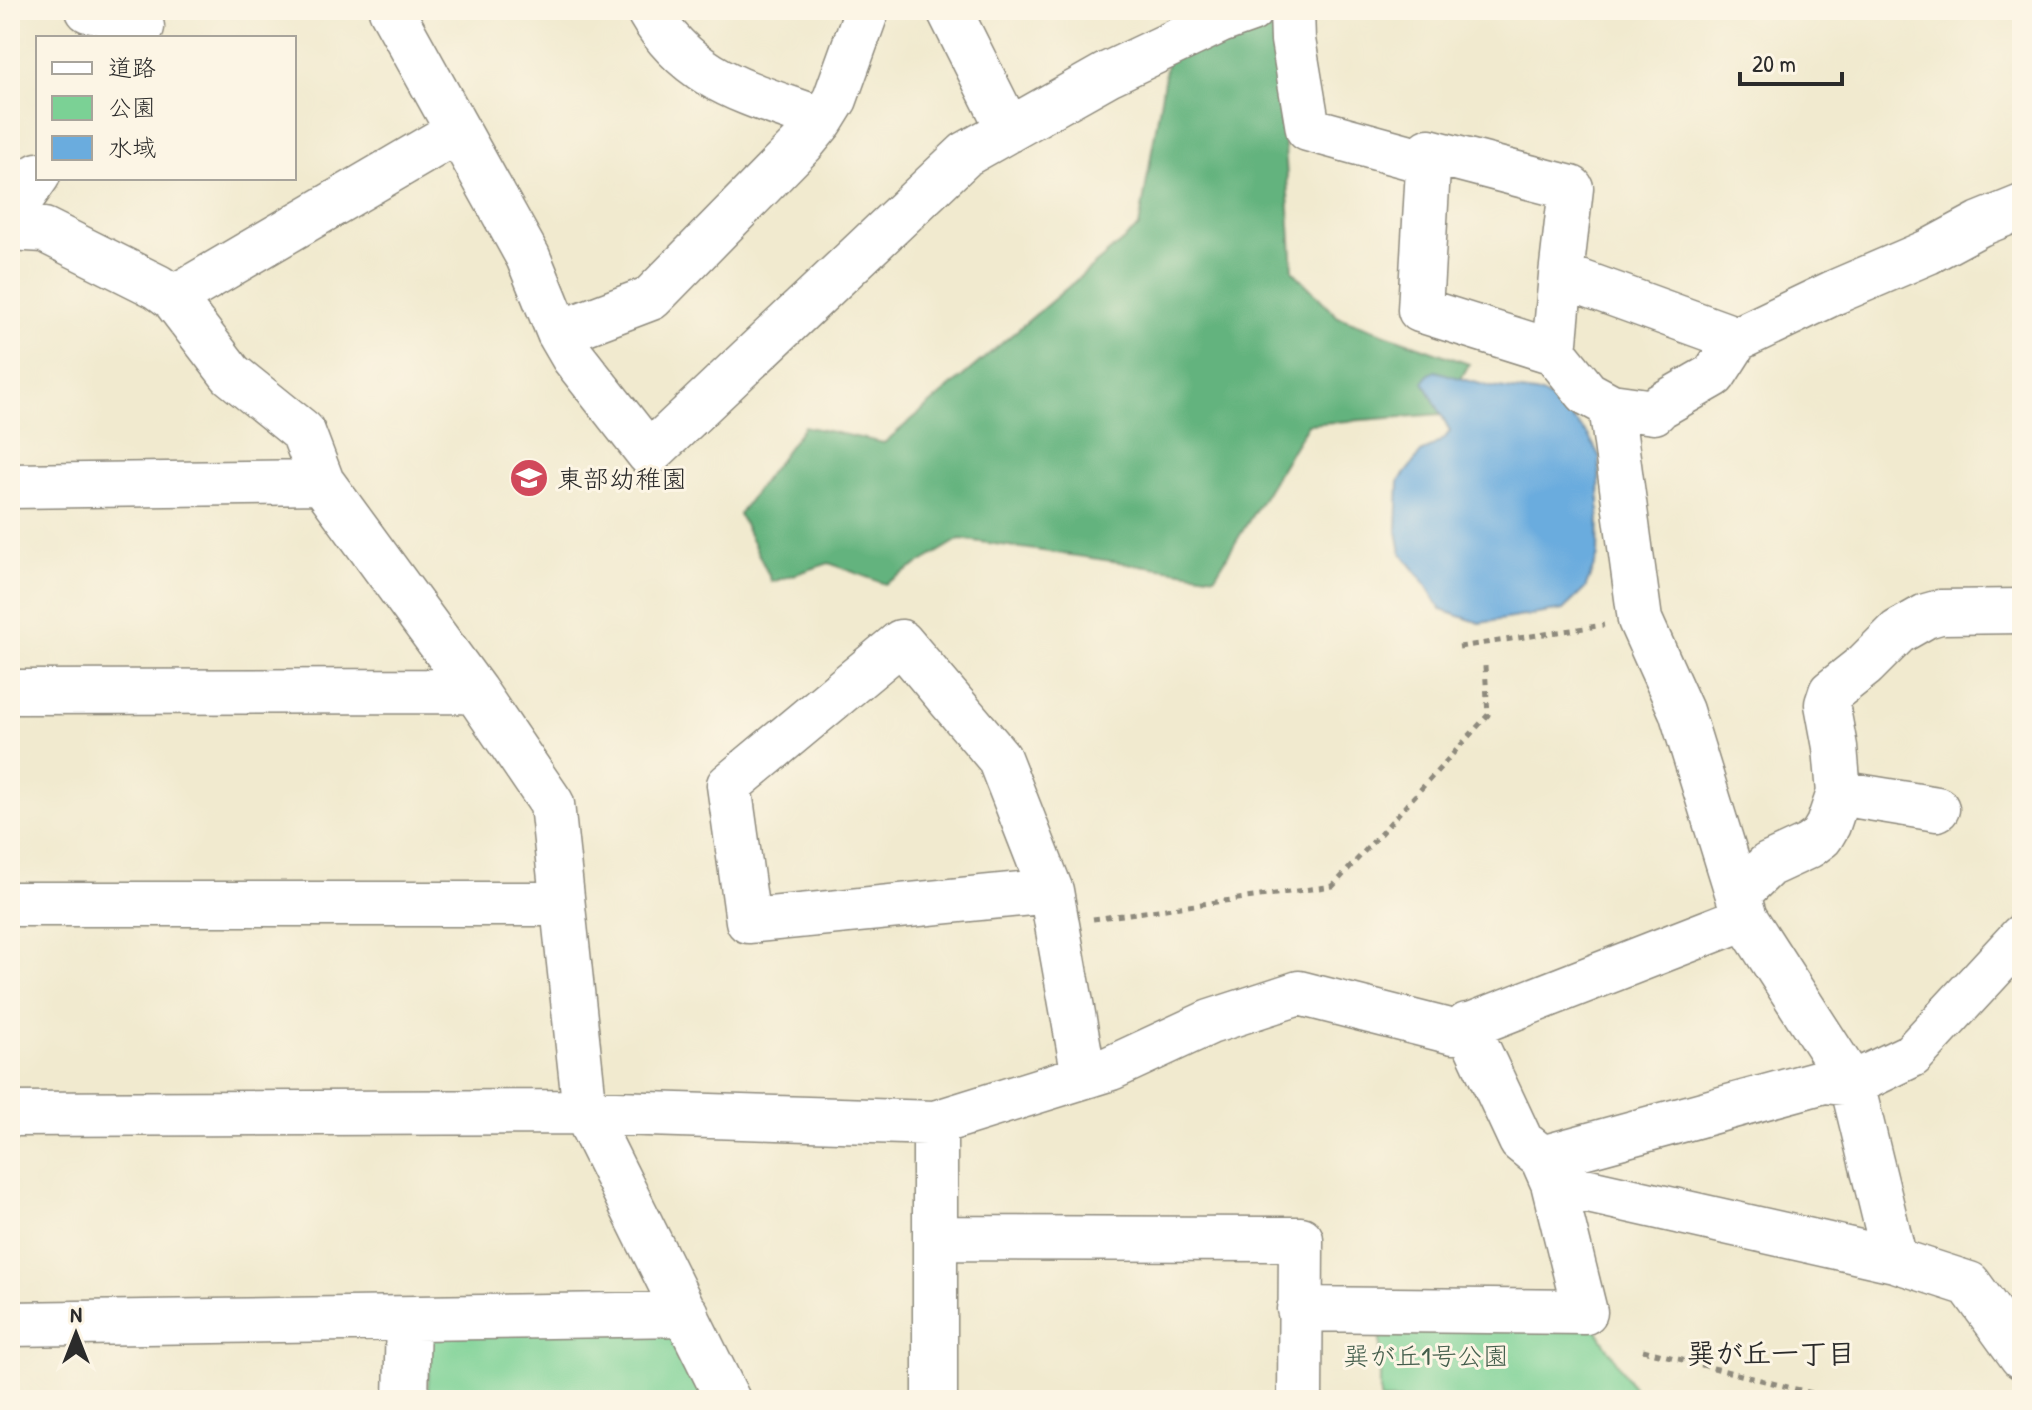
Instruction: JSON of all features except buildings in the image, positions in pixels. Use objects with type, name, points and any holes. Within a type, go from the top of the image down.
[{"type":"street","points":[[88,10],[123,16],[143,25]]},
{"type":"street","points":[[391,10],[528,257],[559,333],[573,357],[649,454],[966,154],[1009,130],[1164,27],[1251,10]]},
{"type":"street","points":[[648,10],[676,49],[719,82],[822,120]]},
{"type":"street","points":[[559,333],[651,298],[803,143],[835,99],[867,10]]},
{"type":"street","points":[[949,10],[1009,130]]},
{"type":"street","points":[[1292,10],[1293,40],[1308,129],[1428,162]]},
{"type":"street","points":[[173,298],[458,131]]},
{"type":"street","points":[[1554,352],[1571,188],[1429,151],[1420,310],[1554,352],[1587,393],[1611,406],[1654,412],[1714,375],[1737,339],[2022,207]]},
{"type":"street","points":[[10,215],[36,178]]},
{"type":"street","points":[[10,228],[44,230],[158,287],[173,298],[231,374],[303,432],[322,482],[475,691],[552,804],[585,1112],[728,1400]]},
{"type":"street","points":[[1561,275],[1737,339]]},
{"type":"street","points":[[1611,406],[1640,620],[1681,711],[1742,906],[1852,1084],[1895,1260]]},
{"type":"street","points":[[10,486],[322,482]]},
{"type":"street","points":[[10,1114],[585,1112],[935,1123],[1111,1068],[1210,1022],[1299,993],[1453,1032],[1742,906],[1768,865],[1809,846],[1821,837],[1828,825],[1839,793],[1827,704],[1831,692],[1865,665],[1898,632],[1926,616],[1940,612],[2022,611]]},
{"type":"street","points":[[1054,908],[748,921],[729,785],[901,642],[999,758],[1054,908],[1084,1076]]},
{"type":"street","points":[[10,692],[475,691]]},
{"type":"street","points":[[1839,793],[1937,809]]},
{"type":"street","points":[[10,904],[561,904]]},
{"type":"street","points":[[1548,1171],[1824,1081],[1852,1084],[1912,1055],[2022,936]]},
{"type":"street","points":[[1299,1309],[1585,1312],[1548,1171],[1521,1141],[1467,1025]]},
{"type":"street","points":[[935,1123],[935,1400]]},
{"type":"street","points":[[1548,1171],[1895,1260],[1969,1284],[2022,1357]]},
{"type":"street","points":[[935,1238],[1301,1239],[1300,1400]]},
{"type":"street","points":[[10,1324],[687,1314]]},
{"type":"street","points":[[406,1400],[408,1319]]},
{"type":"path","points":[[1459,647],[1640,620]]},
{"type":"path","points":[[1054,908],[1333,886],[1488,715],[1485,666]]},
{"type":"path","points":[[1643,1350],[1839,1400]]},
{"type":"green space","points":[[1277,23],[1293,271],[1338,317],[1469,364],[1442,414],[1308,424],[1215,576],[960,539],[885,584],[829,563],[772,582],[739,514],[804,426],[884,443],[1139,227],[1168,57]]},
{"type":"green space","name":"巽が丘1号公園","points":[[1380,1309],[1585,1312],[1641,1400],[1380,1400]]},
{"type":"green space","points":[[687,1314],[728,1400],[427,1400],[431,1338]]},
{"type":"water","points":[[1435,371],[1491,387],[1542,394],[1559,405],[1588,435],[1600,457],[1598,556],[1585,589],[1563,610],[1480,623],[1441,610],[1401,552],[1397,531],[1399,481],[1421,453],[1444,439],[1450,431],[1424,382]]},
{"type":"place","name":"東部幼稚園","points":[[529,478]]},
{"type":"district","name":"巽が丘一丁目","points":[[1771,1353]]}]
